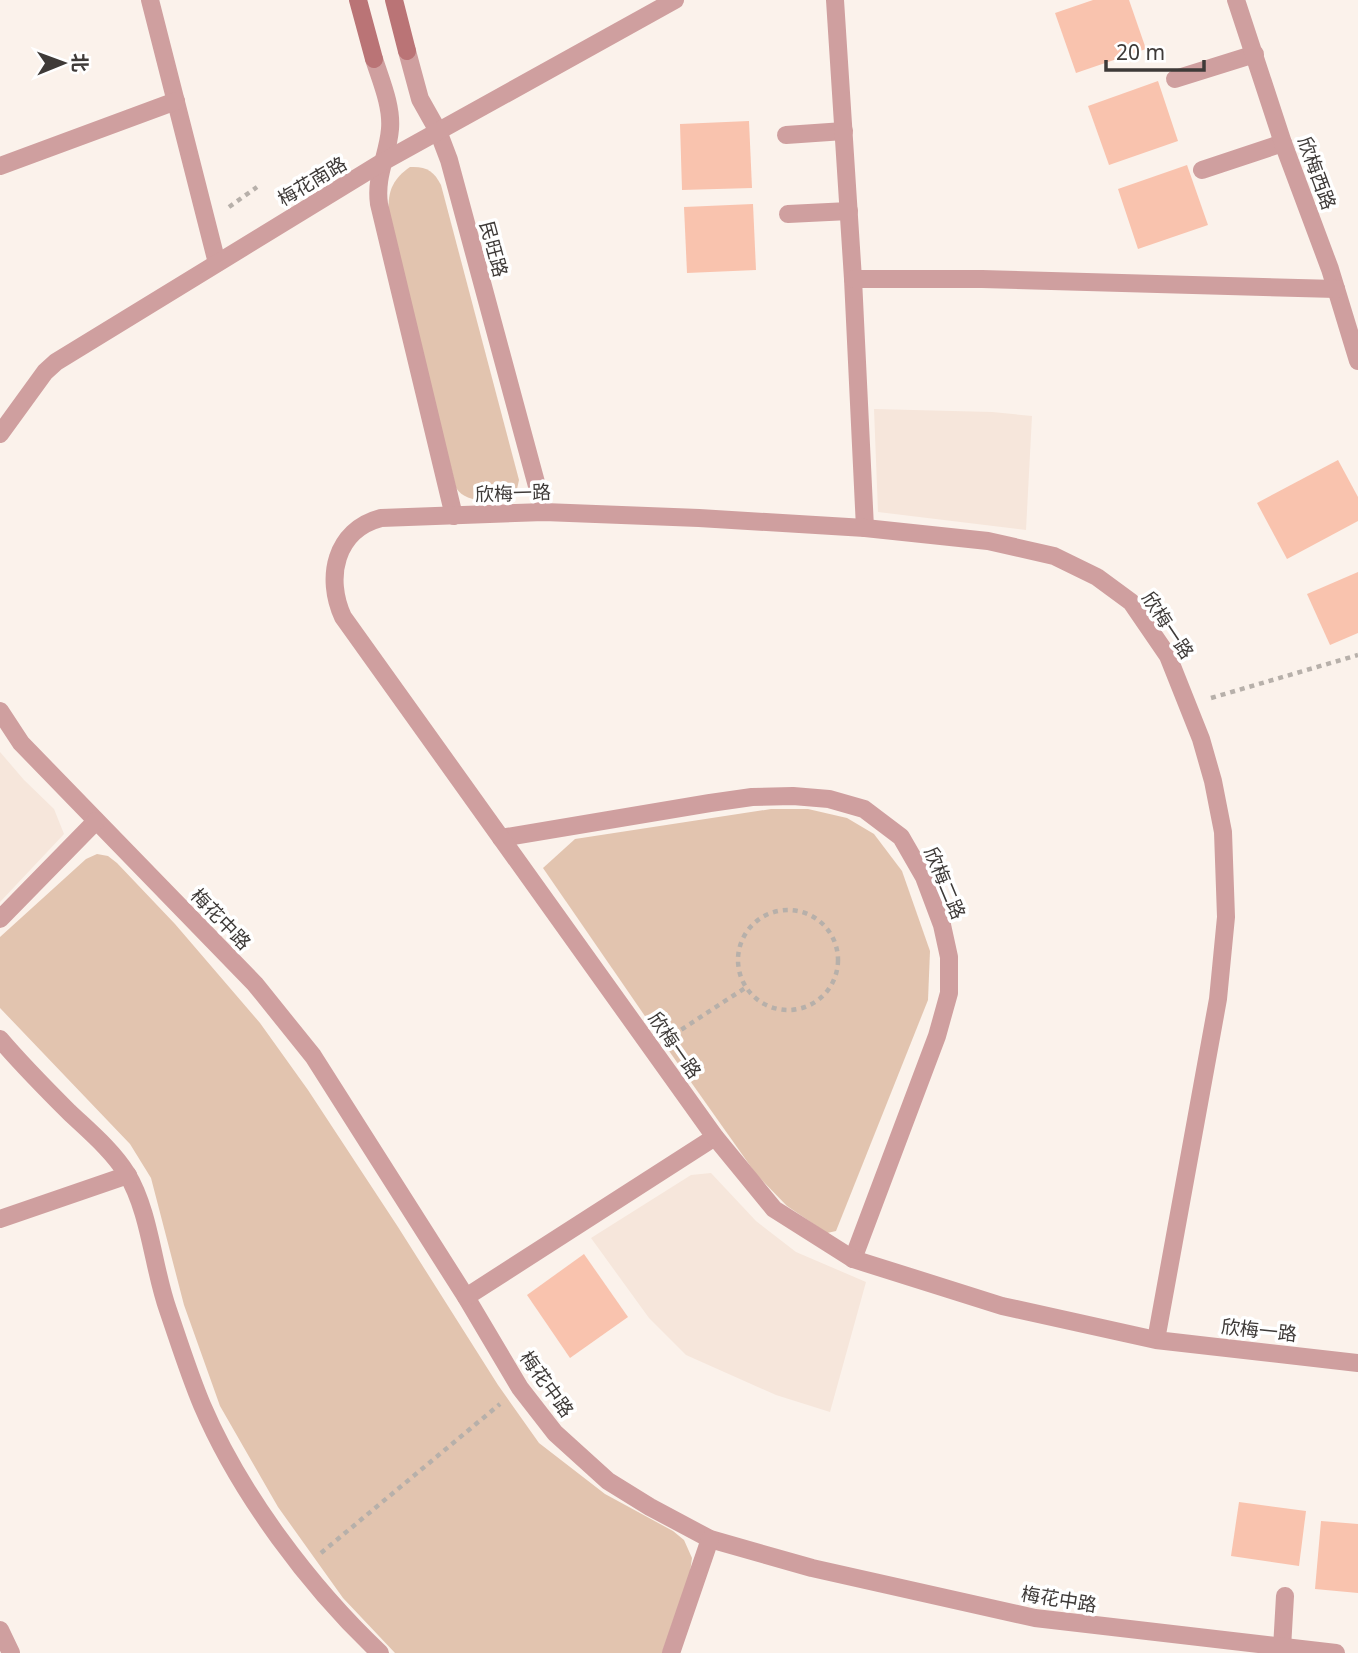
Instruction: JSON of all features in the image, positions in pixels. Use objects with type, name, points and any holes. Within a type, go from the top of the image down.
[{"type":"main road","points":[[358,0],[374,60]]},
{"type":"main road","name":"民旺路","points":[[394,0],[407,51]]},
{"type":"street","points":[[150,0],[217,263]]},
{"type":"street","name":"梅花南路","points":[[0,434],[45,372],[56,362],[382,163],[675,0]]},
{"type":"street","points":[[835,0],[853,279],[865,528]]},
{"type":"street","name":"欣梅西路","points":[[1236,0],[1283,144],[1336,289],[1358,361]]},
{"type":"street","name":"民旺路","points":[[407,51],[420,99],[438,131],[449,160],[544,512]]},
{"type":"street","points":[[1175,79],[1255,54]]},
{"type":"street","points":[[374,60],[383,86],[391,125],[377,180],[379,204],[454,516]]},
{"type":"street","points":[[0,166],[176,101]]},
{"type":"street","points":[[786,135],[844,131]]},
{"type":"street","points":[[1202,170],[1283,144]]},
{"type":"street","points":[[788,214],[849,211]]},
{"type":"street","points":[[853,279],[982,279],[1336,289]]},
{"type":"street","name":"欣梅一路","points":[[1156,1340],[1204,1086],[1218,999],[1226,917],[1223,832],[1213,781],[1189,704],[1168,656],[1131,602],[1097,577],[1054,556],[988,541],[865,528],[544,512],[380,518],[368,521],[355,531],[342,546],[335,561],[334,592],[344,617],[715,1137],[774,1209],[853,1259],[1002,1306],[1156,1340],[1358,1363]]},
{"type":"street","name":"梅花中路","points":[[0,711],[21,743],[255,984],[313,1056],[466,1297],[520,1388],[555,1433],[608,1481],[710,1539],[812,1568],[1035,1618],[1336,1653]]},
{"type":"street","name":"欣梅二路","points":[[501,838],[720,801],[793,796],[829,799],[864,809],[901,837],[924,877],[942,925],[949,957],[948,993],[937,1036],[853,1259]]},
{"type":"street","points":[[0,919],[96,821]]},
{"type":"street","points":[[0,1039],[32,1076],[113,1154],[128,1175],[143,1216],[163,1295],[202,1406],[264,1516],[302,1568],[354,1628],[380,1653]]},
{"type":"street","points":[[466,1297],[715,1137]]},
{"type":"street","points":[[0,1219],[128,1175]]},
{"type":"street","points":[[671,1653],[710,1539]]},
{"type":"street","points":[[1282,1648],[1285,1596]]},
{"type":"street","points":[[0,1630],[11,1653]]},
{"type":"path","points":[[223,211],[257,187]]},
{"type":"path","points":[[1189,704],[1358,655]]},
{"type":"path","points":[[779,910],[796,910],[812,915],[825,925],[836,947],[837,972],[831,987],[819,1000],[805,1008],[788,1011],[771,1008],[757,1000],[745,988],[738,973],[737,956],[741,940],[750,926],[764,915],[779,910]]},
{"type":"path","points":[[652,1049],[745,988]]},
{"type":"path","points":[[302,1568],[520,1388]]},
{"type":"shaded area","points":[[410,167],[429,170],[441,185],[519,480],[517,489],[511,494],[494,500],[468,498],[456,488],[389,216],[389,201],[394,182]]},
{"type":"shaded area","points":[[874,409],[992,412],[1032,416],[1026,530],[878,512]]},
{"type":"shaded area","points":[[0,752],[54,809],[64,834],[0,902]]},
{"type":"shaded area","points":[[771,809],[808,809],[847,818],[874,834],[902,871],[930,951],[928,1000],[836,1231],[827,1233],[787,1206],[756,1174],[543,868],[575,839]]},
{"type":"shaded area","points":[[97,854],[108,856],[117,863],[175,924],[260,1023],[308,1090],[498,1385],[539,1443],[605,1494],[673,1531],[684,1540],[692,1558],[690,1572],[662,1653],[395,1653],[343,1598],[278,1507],[220,1406],[184,1305],[151,1178],[130,1144],[0,1008],[0,937],[86,859]]},
{"type":"shaded area","points":[[711,1173],[756,1221],[796,1252],[866,1282],[830,1412],[776,1395],[686,1355],[649,1318],[591,1238],[691,1175]]},
{"type":"building","points":[[1093,0],[1129,0],[1146,49],[1076,73],[1055,13]]},
{"type":"building","points":[[1158,81],[1178,141],[1109,165],[1088,106]]},
{"type":"building","points":[[749,121],[752,188],[682,190],[680,124]]},
{"type":"building","points":[[1187,165],[1208,225],[1138,249],[1118,189]]},
{"type":"building","points":[[753,204],[756,270],[687,273],[684,207]]},
{"type":"building","points":[[1338,460],[1358,497],[1358,521],[1287,559],[1257,503]]},
{"type":"building","points":[[1358,572],[1358,633],[1330,645],[1307,594]]},
{"type":"building","points":[[584,1254],[628,1317],[570,1358],[527,1295]]},
{"type":"building","points":[[1239,1502],[1306,1511],[1299,1566],[1231,1556]]},
{"type":"building","points":[[1321,1521],[1358,1524],[1358,1593],[1315,1589]]}]
